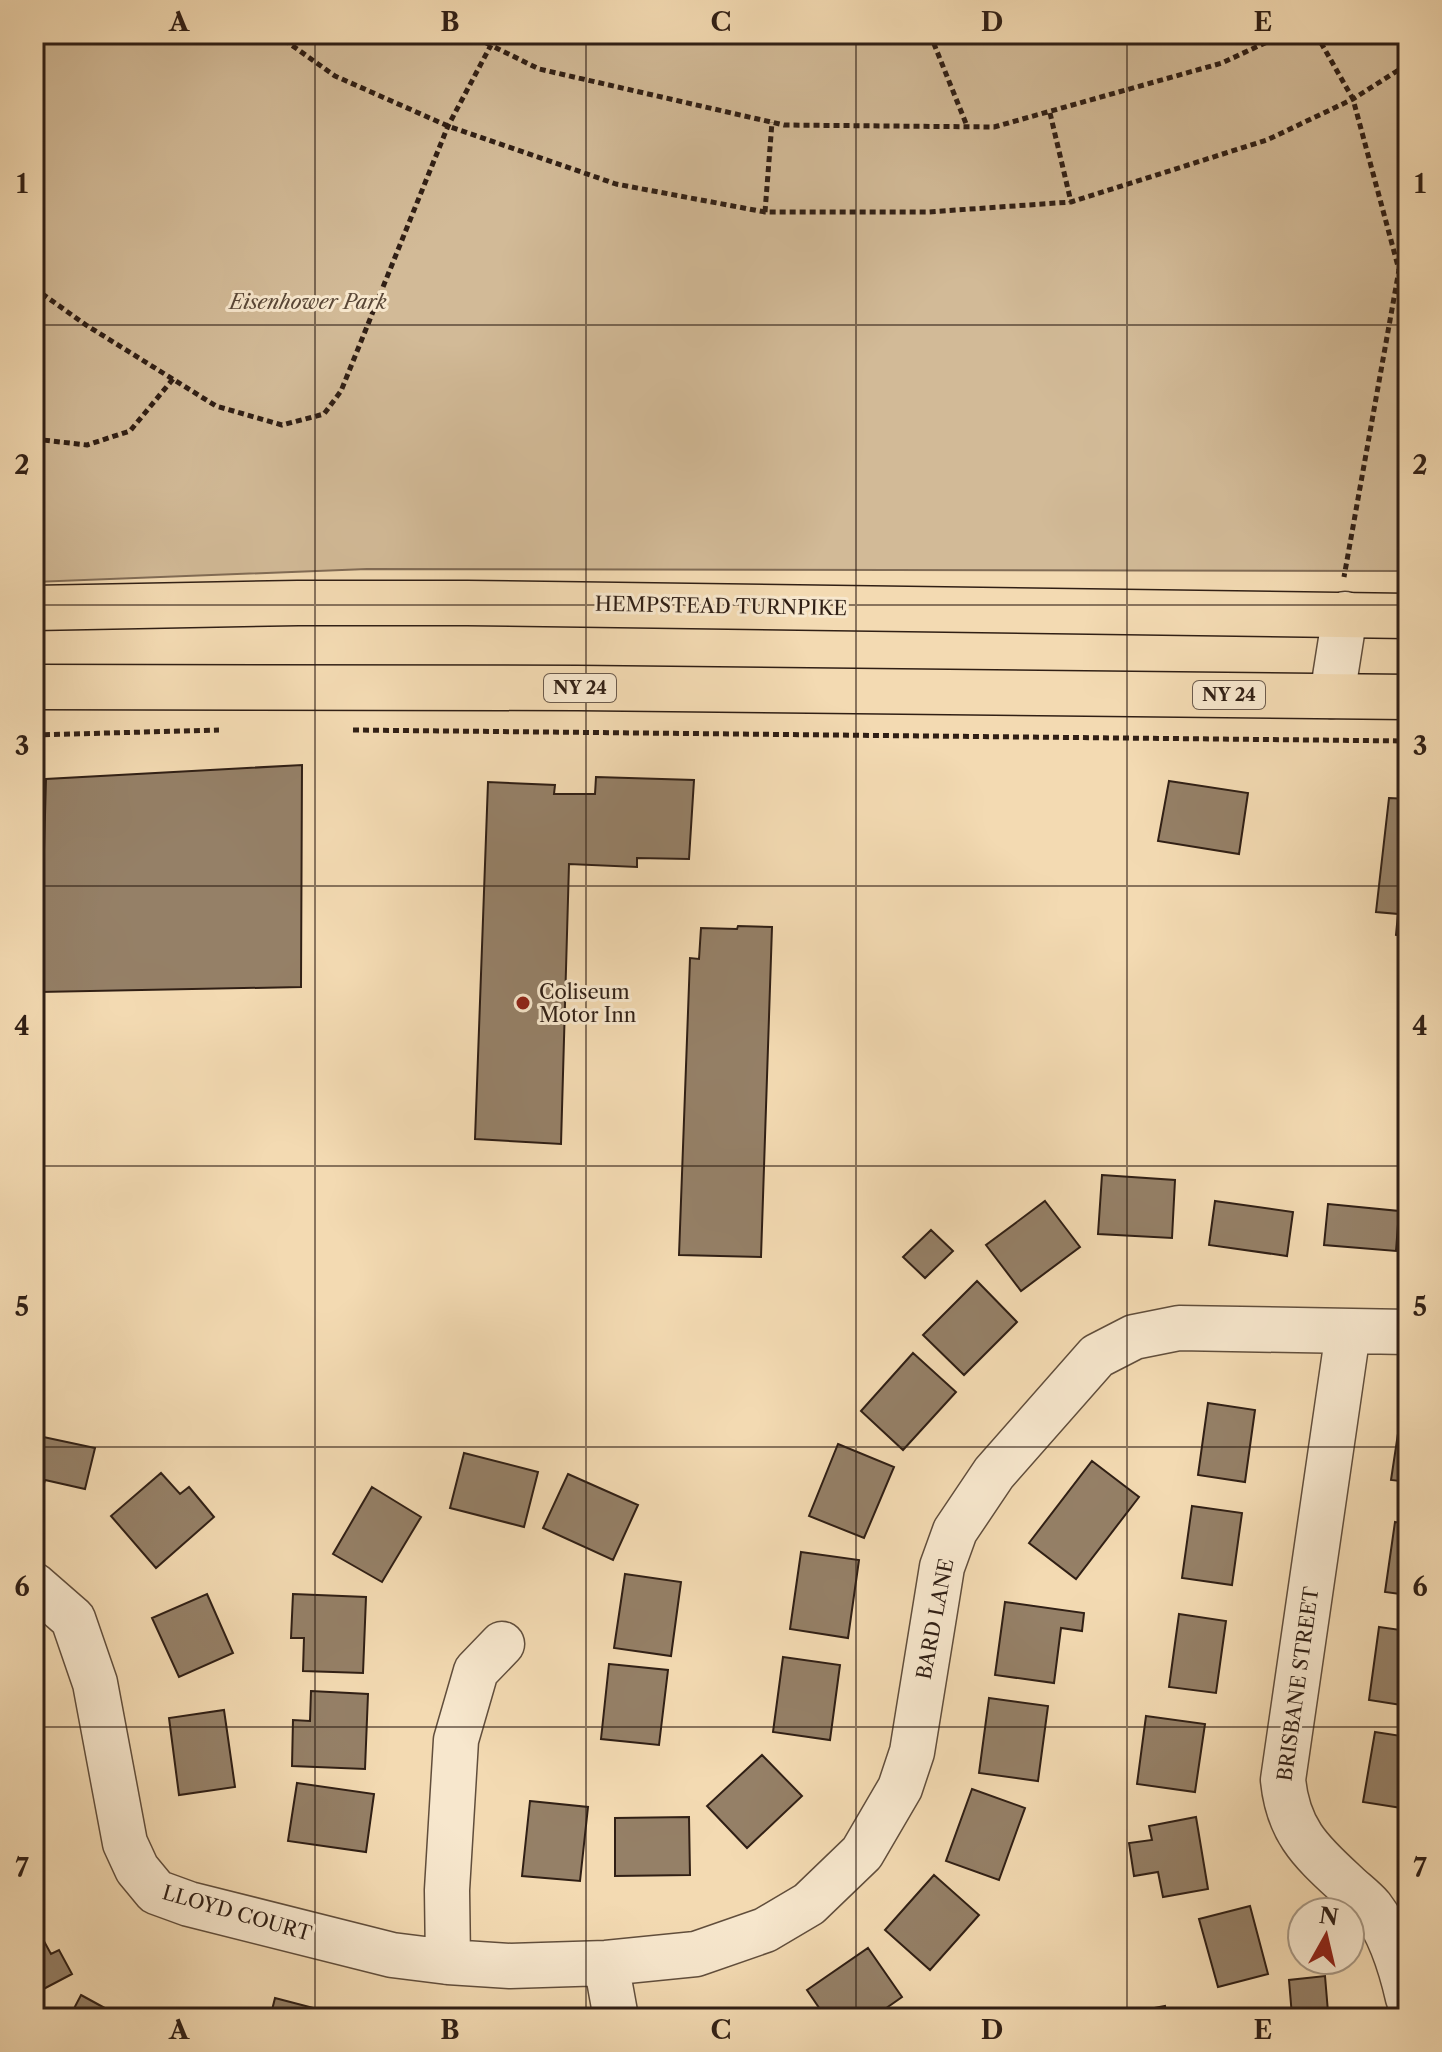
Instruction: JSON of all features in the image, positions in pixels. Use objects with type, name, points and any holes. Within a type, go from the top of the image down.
[{"type":"main road","name":"HEMPSTEAD TURNPIKE","points":[[34,608],[1344,596],[1408,616]]},
{"type":"main road","name":"NY 24","points":[[34,687],[562,687],[1408,697]]},
{"type":"street","points":[[1332,696],[1344,596]]},
{"type":"street","name":"BARD LANE","points":[[606,1963],[696,1954],[765,1930],[809,1904],[862,1853],[900,1788],[912,1752],[942,1567],[955,1531],[994,1473],[1097,1356],[1134,1337],[1179,1328],[1408,1332]]},
{"type":"street","name":"BRISBANE STREET","points":[[1348,1332],[1283,1780],[1285,1799],[1294,1826],[1310,1852],[1370,1907],[1390,1939],[1408,1998]]},
{"type":"street","name":"LLOYD COURT","points":[[34,1585],[73,1619],[95,1683],[125,1843],[137,1869],[156,1892],[189,1904],[392,1955],[510,1966],[606,1963]]},
{"type":"street","points":[[448,1962],[447,1890],[456,1740],[476,1671],[502,1644]]},
{"type":"street","points":[[606,1963],[616,2018]]},
{"type":"path","points":[[276,34],[335,76],[448,126],[616,184],[765,212],[928,212],[1071,202],[1267,140],[1353,99],[1408,64]]},
{"type":"path","points":[[468,34],[539,69],[784,125],[994,127],[1222,63],[1284,34]]},
{"type":"path","points":[[930,34],[967,126]]},
{"type":"path","points":[[1316,34],[1353,99],[1399,270]]},
{"type":"path","points":[[34,288],[86,325],[216,406],[282,425],[324,414],[341,391],[448,126],[491,45]]},
{"type":"path","points":[[1050,113],[1071,202]]},
{"type":"path","points":[[765,212],[772,122]]},
{"type":"path","points":[[1344,596],[1399,270],[1408,252]]},
{"type":"path","points":[[34,439],[87,445],[130,431],[173,379]]},
{"type":"path","points":[[34,735],[225,729]]},
{"type":"path","points":[[344,730],[1408,741]]},
{"type":"green space","name":"Eisenhower Park","points":[[34,34],[1408,34],[1408,571],[367,569],[34,582]]},
{"type":"building","points":[[302,765],[301,987],[40,992],[46,779]]},
{"type":"building","name":"Coliseum Motor Inn","points":[[596,777],[694,780],[689,859],[637,858],[637,867],[569,864],[561,1144],[475,1139],[488,782],[555,785],[554,794],[595,794]]},
{"type":"building","points":[[1169,781],[1248,793],[1239,854],[1158,841]]},
{"type":"building","points":[[1389,798],[1408,799],[1408,937],[1396,935],[1398,914],[1376,912]]},
{"type":"building","points":[[738,926],[772,927],[761,1257],[679,1255],[690,958],[699,959],[701,928],[737,929]]},
{"type":"building","points":[[1102,1175],[1175,1180],[1172,1238],[1098,1234]]},
{"type":"building","points":[[1045,1201],[1080,1247],[1021,1291],[986,1245]]},
{"type":"building","points":[[1215,1201],[1293,1212],[1287,1256],[1209,1245]]},
{"type":"building","points":[[1328,1204],[1399,1211],[1396,1251],[1324,1245]]},
{"type":"building","points":[[931,1230],[953,1251],[925,1278],[903,1257]]},
{"type":"building","points":[[977,1281],[1017,1322],[964,1375],[923,1335]]},
{"type":"building","points":[[913,1353],[956,1392],[903,1450],[861,1411]]},
{"type":"building","points":[[1208,1403],[1255,1410],[1245,1482],[1198,1475]]},
{"type":"building","points":[[1402,1407],[1408,1407],[1408,1482],[1391,1480]]},
{"type":"building","points":[[34,1435],[95,1448],[85,1489],[45,1480],[43,1487],[34,1485]]},
{"type":"building","points":[[838,1444],[894,1467],[864,1538],[809,1516]]},
{"type":"building","points":[[464,1453],[538,1472],[524,1527],[450,1508]]},
{"type":"building","points":[[1092,1461],[1139,1497],[1076,1579],[1029,1543]]},
{"type":"building","points":[[161,1473],[180,1494],[189,1487],[214,1517],[156,1568],[111,1516]]},
{"type":"building","points":[[568,1474],[638,1505],[613,1560],[543,1528]]},
{"type":"building","points":[[372,1487],[421,1517],[382,1582],[333,1554]]},
{"type":"building","points":[[1192,1506],[1242,1513],[1232,1585],[1182,1578]]},
{"type":"building","points":[[1395,1522],[1408,1524],[1408,1595],[1385,1592]]},
{"type":"building","points":[[801,1552],[859,1560],[848,1638],[790,1629]]},
{"type":"building","points":[[625,1574],[681,1582],[671,1656],[614,1648]]},
{"type":"building","points":[[207,1594],[233,1653],[179,1677],[152,1618]]},
{"type":"building","points":[[293,1594],[366,1597],[363,1673],[303,1671],[304,1638],[291,1638]]},
{"type":"building","points":[[1005,1602],[1084,1613],[1082,1631],[1061,1628],[1054,1683],[995,1675]]},
{"type":"building","points":[[1179,1614],[1226,1621],[1216,1693],[1169,1687]]},
{"type":"building","points":[[1379,1627],[1408,1631],[1408,1706],[1369,1700]]},
{"type":"building","points":[[783,1657],[840,1665],[830,1740],[773,1732]]},
{"type":"building","points":[[609,1664],[668,1670],[659,1745],[601,1739]]},
{"type":"building","points":[[311,1691],[368,1694],[365,1769],[292,1766],[293,1720],[310,1721]]},
{"type":"building","points":[[989,1698],[1048,1706],[1038,1781],[979,1773]]},
{"type":"building","points":[[224,1710],[235,1787],[179,1795],[169,1718]]},
{"type":"building","points":[[1146,1716],[1205,1724],[1195,1792],[1137,1784]]},
{"type":"building","points":[[1375,1732],[1408,1737],[1408,1809],[1363,1802]]},
{"type":"building","points":[[762,1755],[802,1796],[747,1848],[707,1806]]},
{"type":"building","points":[[297,1783],[374,1794],[366,1852],[288,1841]]},
{"type":"building","points":[[972,1789],[1025,1808],[999,1880],[946,1861]]},
{"type":"building","points":[[530,1801],[588,1807],[580,1881],[522,1876]]},
{"type":"building","points":[[689,1817],[690,1875],[615,1876],[615,1818]]},
{"type":"building","points":[[1196,1817],[1208,1889],[1163,1897],[1158,1872],[1134,1876],[1129,1843],[1152,1840],[1149,1826]]},
{"type":"building","points":[[35,1865],[40,1894],[34,1894]]},
{"type":"building","points":[[934,1875],[979,1915],[930,1970],[885,1930]]},
{"type":"building","points":[[1250,1906],[1268,1974],[1218,1987],[1199,1919]]},
{"type":"building","points":[[34,1923],[51,1954],[59,1950],[72,1974],[34,1994]]},
{"type":"building","points":[[868,1948],[902,1997],[872,2018],[826,2018],[807,1990]]},
{"type":"building","points":[[1325,1976],[1328,2012],[1292,2016],[1289,1980]]},
{"type":"building","points":[[81,1995],[123,2018],[69,2018]]},
{"type":"building","points":[[275,1998],[348,2017],[270,2018]]},
{"type":"building","points":[[1165,2006],[1167,2018],[1134,2018],[1133,2012]]},
{"type":"place","name":"Coliseum Motor Inn","points":[[523,1003]]}]
